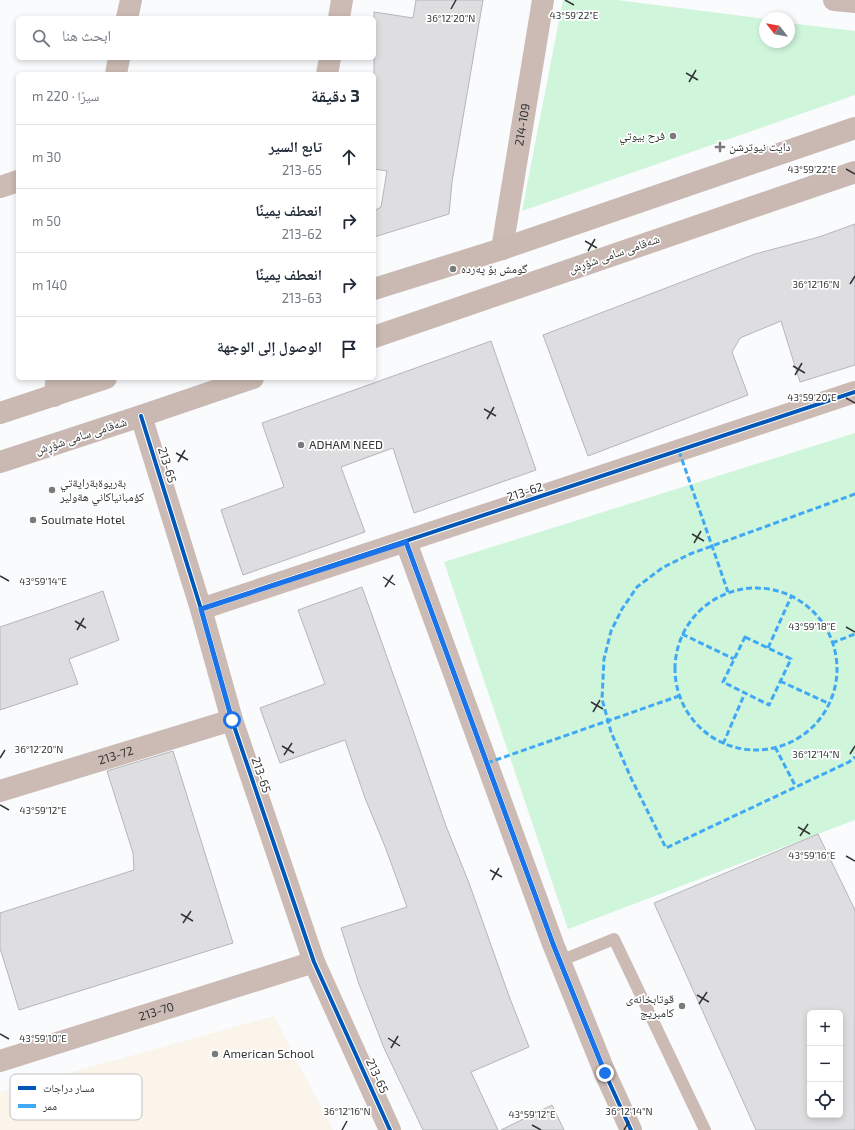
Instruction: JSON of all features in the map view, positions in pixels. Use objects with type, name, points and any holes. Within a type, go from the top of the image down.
[{"type":"main road","points":[[376,289],[502,249],[855,128]]},
{"type":"main road","name":"شەقامی سامی شۆڕش","points":[[376,335],[855,172]]},
{"type":"main road","points":[[0,413],[56,387],[95,380]]},
{"type":"main road","name":"شەقامی سامی شۆڕش","points":[[0,462],[247,380]]},
{"type":"street","points":[[127,16],[131,0]]},
{"type":"street","points":[[338,16],[342,0]]},
{"type":"street","name":"214-109","points":[[502,249],[543,0]]},
{"type":"street","points":[[834,0],[855,2]]},
{"type":"street","points":[[116,72],[120,60]]},
{"type":"street","points":[[327,72],[330,60]]},
{"type":"street","points":[[0,187],[16,182]]},
{"type":"street","name":"213-62","points":[[201,609],[855,392]]},
{"type":"street","name":"213-65","points":[[142,416],[201,609],[232,720],[314,962],[390,1130]]},
{"type":"street","points":[[406,542],[560,961],[605,1073],[631,1130]]},
{"type":"street","name":"213-72","points":[[0,791],[232,720]]},
{"type":"street","name":"213-70","points":[[0,1061],[314,962]]},
{"type":"lane","points":[[560,961],[614,939],[705,1130]]},
{"type":"shaded area","name":"American School","points":[[274,1016],[333,1130],[0,1130],[0,1092],[10,1089],[10,1120],[142,1120],[142,1074],[65,1074]]},
{"type":"green space","points":[[563,0],[617,0],[759,18],[759,48],[795,48],[795,24],[855,31],[855,95],[522,211]]},
{"type":"green space","points":[[855,433],[855,820],[568,929],[444,562]]},
{"type":"building","points":[[416,0],[483,0],[452,182],[449,214],[376,236],[376,210],[381,207],[387,171],[376,169],[376,72],[374,72],[374,60],[376,60],[376,16],[374,16],[374,12],[413,18]]},
{"type":"building","points":[[855,224],[855,365],[800,382],[781,321],[740,338],[732,352],[748,395],[588,456],[543,335],[755,254],[819,237]]},
{"type":"building","points":[[491,341],[536,470],[414,513],[393,448],[341,467],[365,532],[243,575],[221,510],[284,487],[262,423]]},
{"type":"building","points":[[362,587],[446,826],[469,883],[509,996],[529,1047],[471,1072],[498,1130],[423,1130],[384,1048],[359,984],[341,928],[407,907],[386,849],[365,798],[345,740],[280,763],[260,708],[325,684],[298,610]]},
{"type":"building","points":[[103,591],[119,640],[69,659],[78,684],[0,710],[0,627]]},
{"type":"building","points":[[173,751],[233,943],[19,1010],[0,948],[0,913],[134,870],[133,853],[107,771]]},
{"type":"building","name":"قوتابخانەی کامبریج","points":[[818,834],[855,910],[855,1130],[756,1130],[654,903]]},
{"type":"building","points":[[552,1105],[564,1130],[501,1130]]},
{"type":"marked path","points":[[679,451],[728,592]]},
{"type":"marked path","points":[[855,494],[690,554],[662,568],[637,587],[622,609],[611,631],[604,659],[602,699],[611,732],[631,778],[666,848],[849,762],[855,757]]},
{"type":"marked path","points":[[756,588],[787,594],[801,602],[813,612],[823,624],[831,638],[837,669],[831,700],[823,714],[813,726],[801,736],[787,744],[756,750],[725,744],[711,736],[699,726],[689,714],[681,700],[675,669],[681,638],[689,624],[699,612],[711,602],[725,594],[756,588]]},
{"type":"marked path","points":[[768,648],[791,597]]},
{"type":"marked path","points":[[682,634],[734,659]]},
{"type":"marked path","points":[[832,643],[855,634]]},
{"type":"marked path","points":[[745,637],[791,659],[769,705],[723,682],[745,637]]},
{"type":"marked path","points":[[780,681],[830,704]]},
{"type":"marked path","points":[[723,744],[745,693]]},
{"type":"marked path","points":[[487,763],[679,696]]},
{"type":"marked path","points":[[775,747],[796,787]]},
{"type":"cycle path","points":[[201,609],[855,392]]},
{"type":"cycle path","points":[[141,416],[201,609],[232,720],[314,962],[390,1130]]},
{"type":"cycle path","points":[[406,542],[553,944],[605,1073],[631,1130]]},
{"type":"place","name":"فرح بيوتي","points":[[673,136]]},
{"type":"place","name":"دايت نيوترشن","points":[[720,147]]},
{"type":"place","name":"گومش بۆ پەردە","points":[[453,269]]},
{"type":"place","name":"ADHAM NEED","points":[[301,445]]},
{"type":"place","name":"بةريوةبةرايةتي كؤمبانياكاني هةولير","points":[[52,490]]},
{"type":"place","name":"Soulmate Hotel","points":[[33,520]]},
{"type":"place","name":"قوتابخانەی کامبریج","points":[[682,1006]]},
{"type":"place","name":"American School","points":[[215,1054]]},
{"type":"route","points":[[232,720],[201,609],[406,542],[553,944],[605,1073]]}]
